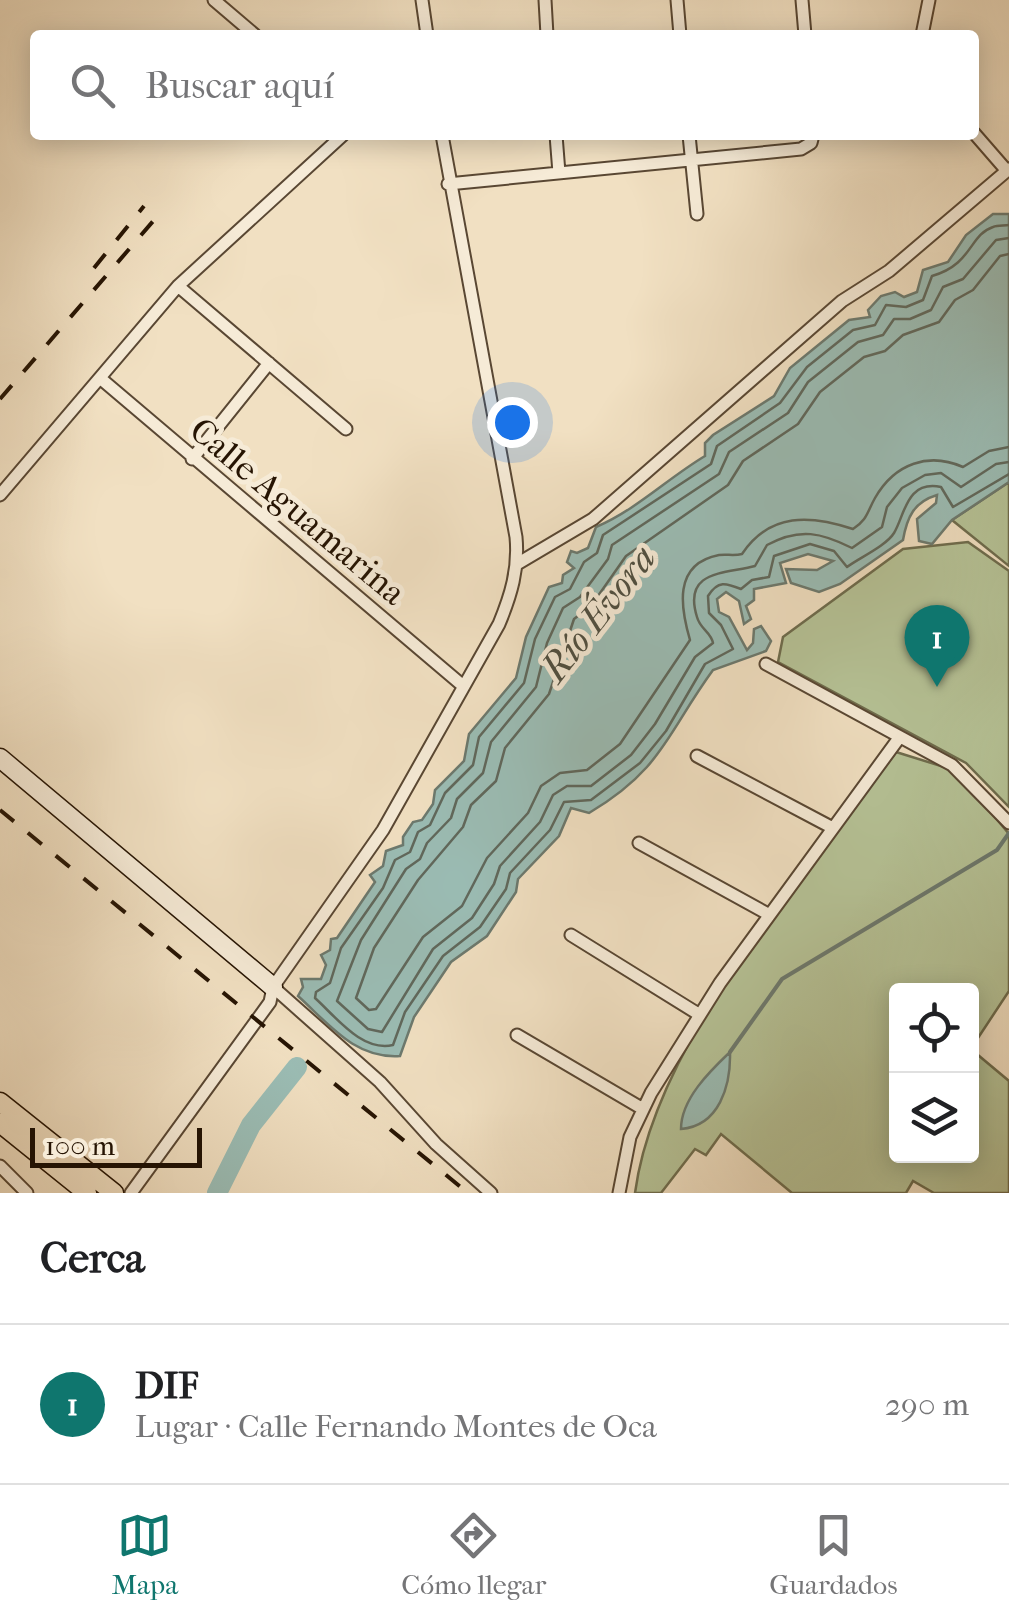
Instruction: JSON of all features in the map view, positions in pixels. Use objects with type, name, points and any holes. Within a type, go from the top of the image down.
[{"type":"main road","points":[[0,1102],[112,1191]]},
{"type":"main road","points":[[0,1123],[87,1193]]},
{"type":"street","points":[[214,0],[249,30]]},
{"type":"street","points":[[422,0],[426,30]]},
{"type":"street","points":[[544,0],[547,30]]},
{"type":"street","points":[[677,0],[680,30]]},
{"type":"street","points":[[802,0],[805,30]]},
{"type":"street","points":[[923,30],[929,0]]},
{"type":"street","points":[[517,564],[593,518],[842,301],[893,268],[1008,170],[979,138]]},
{"type":"street","points":[[0,495],[178,286],[338,140]]},
{"type":"street","points":[[131,1193],[270,1002],[273,986],[383,830],[500,624],[517,564],[516,537],[443,140]]},
{"type":"street","points":[[556,140],[559,173]]},
{"type":"street","points":[[690,140],[696,214]]},
{"type":"street","points":[[448,184],[801,149],[809,140]]},
{"type":"street","points":[[178,286],[346,430]]},
{"type":"street","points":[[192,459],[269,363]]},
{"type":"street","name":"Calle Aguamarina","points":[[100,378],[462,685]]},
{"type":"street","points":[[766,664],[964,774],[1009,823]]},
{"type":"street","points":[[619,1193],[630,1137],[700,1015],[768,914],[899,738]]},
{"type":"street","points":[[696,756],[831,827]]},
{"type":"street","points":[[0,758],[273,986],[380,1082],[436,1144],[491,1193]]},
{"type":"street","points":[[639,843],[768,914]]},
{"type":"street","points":[[571,936],[700,1015]]},
{"type":"street","points":[[517,1035],[643,1109]]},
{"type":"street","points":[[0,1166],[26,1193]]},
{"type":"green space","points":[[1009,482],[1009,566],[952,520]]},
{"type":"green space","points":[[968,542],[1009,571],[1009,807],[966,763],[778,662],[783,637],[903,549]]},
{"type":"green space","points":[[896,752],[957,771],[1009,834],[1009,991],[979,1036],[979,983],[889,983],[889,1163],[979,1163],[979,1056],[1009,1081],[1009,1193],[934,1193],[913,1181],[906,1193],[792,1193],[721,1134],[706,1155],[695,1149],[661,1193],[635,1193],[648,1135],[672,1077],[739,961]]},
{"type":"water","name":"Río Évora","points":[[993,214],[1009,214],[1009,482],[952,520],[932,544],[919,541],[917,519],[936,503],[937,495],[923,502],[909,518],[903,540],[840,584],[819,592],[791,583],[786,569],[817,570],[833,561],[808,554],[780,563],[786,583],[754,589],[754,600],[746,606],[751,619],[744,624],[739,601],[726,592],[717,599],[719,612],[729,617],[747,650],[753,643],[754,629],[761,626],[771,641],[766,651],[713,670],[662,749],[633,781],[589,813],[571,808],[559,836],[518,879],[516,892],[487,936],[451,962],[414,1017],[400,1056],[370,1052],[332,1029],[298,996],[303,987],[301,979],[321,979],[326,965],[321,955],[330,950],[331,939],[337,938],[375,882],[370,875],[383,866],[386,851],[403,845],[403,837],[413,822],[422,820],[433,804],[435,790],[464,761],[469,734],[516,678],[526,637],[549,587],[562,583],[563,575],[574,568],[567,562],[571,551],[577,553],[588,548],[596,527],[625,512],[705,456],[705,443],[713,435],[774,396],[790,368],[849,320],[870,317],[868,310],[881,296],[895,292],[904,297],[917,292],[923,270],[948,262],[966,235]]},
{"type":"water","points":[[730,1052],[728,1078],[720,1102],[705,1120],[681,1129],[691,1096]]},
{"type":"waterway","points":[[730,1052],[782,979],[997,850],[1009,833]]},
{"type":"waterway","name":"Río Évora","points":[[217,1193],[251,1125],[297,1067]]},
{"type":"railway","points":[[94,268],[144,206]]},
{"type":"railway","points":[[0,399],[161,212]]},
{"type":"railway","points":[[0,810],[468,1193]]},
{"type":"place","name":"DIF","points":[[937,687]]}]
